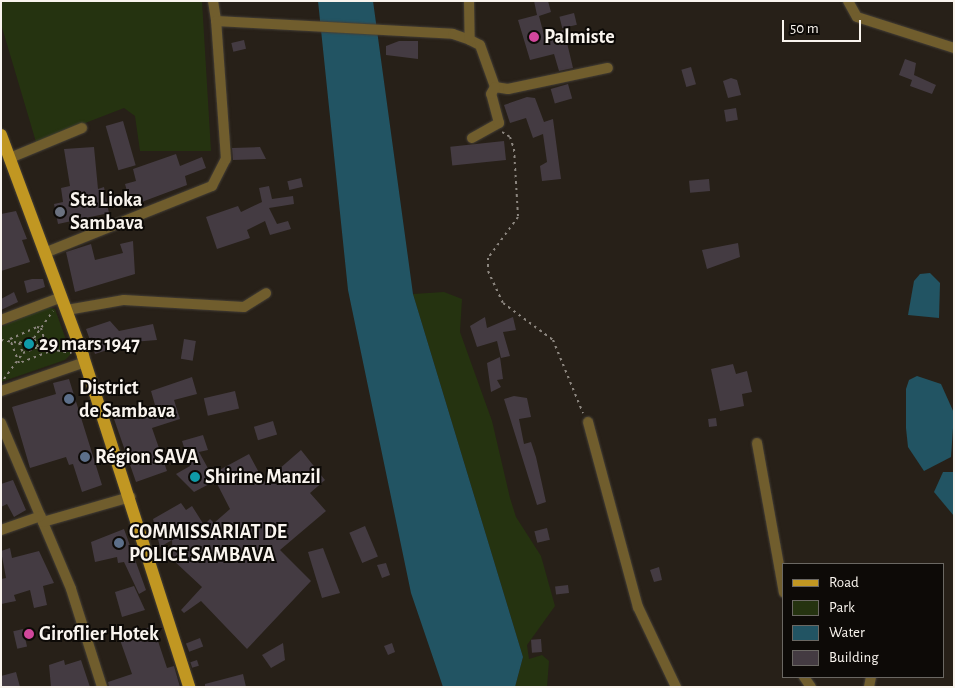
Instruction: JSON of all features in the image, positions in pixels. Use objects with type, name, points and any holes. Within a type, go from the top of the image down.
[{"type":"main road","points":[[1,135],[47,252],[84,359],[130,497],[189,687]]},
{"type":"street","points":[[47,252],[212,186],[226,159],[213,1]]},
{"type":"street","points":[[469,1],[470,40]]},
{"type":"street","points":[[848,1],[857,17],[954,48]]},
{"type":"street","points":[[216,21],[316,25],[380,33],[453,34],[470,40],[480,45],[495,87],[491,94],[499,123],[472,138]]},
{"type":"street","points":[[495,87],[508,89],[608,68]]},
{"type":"street","points":[[10,158],[82,128]]},
{"type":"street","points":[[1,320],[64,302],[124,300],[244,308],[266,293]]},
{"type":"street","points":[[1,391],[84,359]]},
{"type":"street","points":[[1,422],[42,519],[102,687]]},
{"type":"street","points":[[588,422],[638,607],[676,687]]},
{"type":"street","points":[[757,443],[782,583]]},
{"type":"street","points":[[1,530],[130,497]]},
{"type":"path","points":[[499,123],[514,149],[520,199],[518,217],[488,258],[488,271],[503,303],[553,340],[588,422]]},
{"type":"path","points":[[1,340],[19,343],[34,338],[64,302]]},
{"type":"path","points":[[9,342],[42,328]]},
{"type":"path","points":[[42,328],[49,349]]},
{"type":"path","points":[[34,338],[38,347]]},
{"type":"path","points":[[9,342],[17,361]]},
{"type":"path","points":[[19,343],[23,352]]},
{"type":"path","points":[[1,382],[23,352],[38,347],[84,359]]},
{"type":"path","points":[[17,361],[49,349]]},
{"type":"green space","points":[[1,1],[202,1],[211,151],[140,151],[135,116],[124,108],[36,142],[1,24]]},
{"type":"green space","points":[[444,292],[462,299],[460,332],[492,421],[510,498],[516,517],[541,556],[555,606],[527,645],[529,659],[542,655],[549,661],[547,687],[515,687],[523,657],[413,294]]},
{"type":"green space","points":[[46,307],[55,309],[71,354],[65,360],[1,382],[1,327]]},
{"type":"water","points":[[318,1],[373,1],[413,294],[523,657],[515,687],[443,687],[411,593],[348,290]]},
{"type":"water","points":[[930,273],[940,283],[939,318],[908,315],[914,281],[920,274]]},
{"type":"water","points":[[917,376],[941,384],[954,413],[951,457],[924,471],[908,447],[906,428],[906,389],[909,380]]},
{"type":"water","points":[[943,472],[954,472],[954,516],[934,492]]},
{"type":"building","points":[[534,1],[548,1],[551,12],[539,16],[544,35],[564,30],[573,68],[559,71],[554,54],[530,60],[518,20],[537,15]]},
{"type":"building","points":[[574,13],[577,25],[562,28],[559,17]]},
{"type":"building","points":[[244,40],[246,49],[233,52],[231,43]]},
{"type":"building","points":[[399,41],[418,41],[418,59],[386,55],[386,46]]},
{"type":"building","points":[[905,59],[916,63],[914,75],[936,85],[932,94],[910,86],[912,80],[899,75]]},
{"type":"building","points":[[691,67],[696,84],[686,87],[681,70]]},
{"type":"building","points":[[731,78],[737,80],[741,95],[728,98],[723,81]]},
{"type":"building","points":[[568,84],[572,98],[555,103],[551,89]]},
{"type":"building","points":[[527,97],[535,98],[544,122],[553,119],[561,179],[542,181],[540,166],[547,162],[543,134],[533,138],[526,118],[510,123],[504,105]]},
{"type":"building","points":[[736,108],[738,120],[726,122],[724,110]]},
{"type":"building","points":[[123,121],[136,165],[118,170],[106,126]]},
{"type":"building","points":[[504,141],[506,160],[452,166],[450,147]]},
{"type":"building","points":[[94,147],[98,189],[104,187],[109,213],[58,224],[54,204],[63,202],[61,188],[70,186],[64,149]]},
{"type":"building","points":[[260,147],[266,159],[233,160],[232,148]]},
{"type":"building","points":[[176,154],[180,166],[202,157],[206,168],[185,176],[187,185],[131,206],[125,184],[136,181],[133,169]]},
{"type":"building","points":[[301,178],[303,187],[289,190],[287,181]]},
{"type":"building","points":[[709,179],[710,191],[690,193],[689,181]]},
{"type":"building","points":[[269,186],[272,199],[293,196],[294,204],[269,208],[277,224],[288,221],[291,229],[270,235],[265,221],[247,230],[250,238],[217,249],[206,217],[238,206],[241,212],[262,202],[259,188]]},
{"type":"building","points":[[16,211],[27,239],[22,240],[30,262],[1,271],[1,214]]},
{"type":"building","points":[[133,241],[135,274],[75,292],[66,252],[91,244],[95,260],[123,253],[120,244]]},
{"type":"building","points":[[738,243],[740,257],[707,269],[702,250]]},
{"type":"building","points":[[43,279],[45,287],[27,293],[24,281]]},
{"type":"building","points":[[14,292],[18,302],[1,310],[1,299]]},
{"type":"building","points":[[485,317],[487,328],[513,317],[516,330],[503,332],[510,356],[501,358],[497,341],[477,347],[470,326]]},
{"type":"building","points":[[110,321],[119,331],[153,324],[157,340],[132,342],[95,354],[86,329]]},
{"type":"building","points":[[184,339],[196,341],[193,361],[181,359]]},
{"type":"building","points":[[500,357],[503,379],[497,380],[501,387],[491,392],[487,363]]},
{"type":"building","points":[[733,364],[736,374],[747,371],[752,392],[742,394],[744,406],[720,411],[711,369]]},
{"type":"building","points":[[192,377],[197,394],[174,400],[180,419],[152,428],[167,471],[136,482],[114,419],[155,405],[151,391]]},
{"type":"building","points":[[69,379],[102,485],[82,492],[73,464],[69,465],[66,457],[30,468],[12,407],[56,394],[53,383]]},
{"type":"building","points":[[235,391],[239,409],[208,416],[204,398]]},
{"type":"building","points":[[514,396],[527,398],[531,417],[519,419],[524,444],[531,442],[536,457],[546,502],[537,505],[504,399]]},
{"type":"building","points":[[716,418],[717,426],[709,427],[708,419]]},
{"type":"building","points":[[273,421],[277,434],[258,440],[254,427]]},
{"type":"building","points":[[203,435],[208,450],[199,452],[215,481],[194,492],[176,474],[190,466],[182,441]]},
{"type":"building","points":[[301,450],[325,480],[310,493],[326,511],[280,550],[311,581],[247,649],[201,601],[184,613],[181,610],[202,587],[173,560],[172,540],[160,547],[153,519],[181,503],[186,510],[192,506],[204,525],[210,519],[214,523],[230,509],[212,474],[249,454],[264,482]]},
{"type":"building","points":[[13,480],[26,510],[14,517],[7,504],[1,507],[1,484]]},
{"type":"building","points":[[365,526],[378,556],[362,563],[349,533]]},
{"type":"building","points":[[547,528],[550,540],[537,543],[534,531]]},
{"type":"building","points":[[124,529],[146,590],[139,594],[124,562],[118,563],[117,557],[95,562],[91,542]]},
{"type":"building","points":[[10,548],[12,558],[39,551],[54,583],[43,586],[47,605],[34,608],[30,590],[14,595],[16,601],[1,604],[1,579],[6,578],[1,551]]},
{"type":"building","points":[[323,548],[340,593],[322,598],[308,552]]},
{"type":"building","points":[[386,563],[390,575],[382,578],[377,565]]},
{"type":"building","points":[[659,567],[662,580],[654,582],[650,570]]},
{"type":"building","points":[[568,585],[569,593],[556,595],[555,587]]},
{"type":"building","points":[[134,586],[145,610],[122,617],[115,592]]},
{"type":"building","points":[[153,626],[167,668],[174,666],[180,687],[109,687],[108,682],[132,674],[119,637]]},
{"type":"building","points":[[23,629],[27,647],[17,649],[13,631]]},
{"type":"building","points":[[200,638],[203,646],[189,652],[186,643]]},
{"type":"building","points":[[541,639],[542,652],[532,653],[531,640]]},
{"type":"building","points":[[283,643],[285,660],[271,668],[262,655]]},
{"type":"building","points":[[392,643],[395,652],[388,655],[384,646]]},
{"type":"building","points":[[64,660],[65,665],[81,660],[90,687],[51,687],[49,665]]},
{"type":"building","points":[[197,660],[199,666],[192,668],[190,662]]},
{"type":"building","points":[[16,672],[20,687],[1,687],[1,676]]},
{"type":"building","points":[[243,674],[246,687],[205,687],[205,684]]},
{"type":"place","name":"Palmiste","points":[[534,37]]},
{"type":"place","name":"Sta Lioka Sambava","points":[[60,212]]},
{"type":"place","name":"29 mars 1947","points":[[29,344]]},
{"type":"place","name":"District de Sambava","points":[[69,399]]},
{"type":"place","name":"Région SAVA","points":[[85,457]]},
{"type":"place","name":"Shirine Manzil","points":[[195,477]]},
{"type":"place","name":"COMMISSARIAT DE POLICE SAMBAVA","points":[[119,543]]},
{"type":"place","name":"Giroflier Hotek","points":[[29,634]]}]
